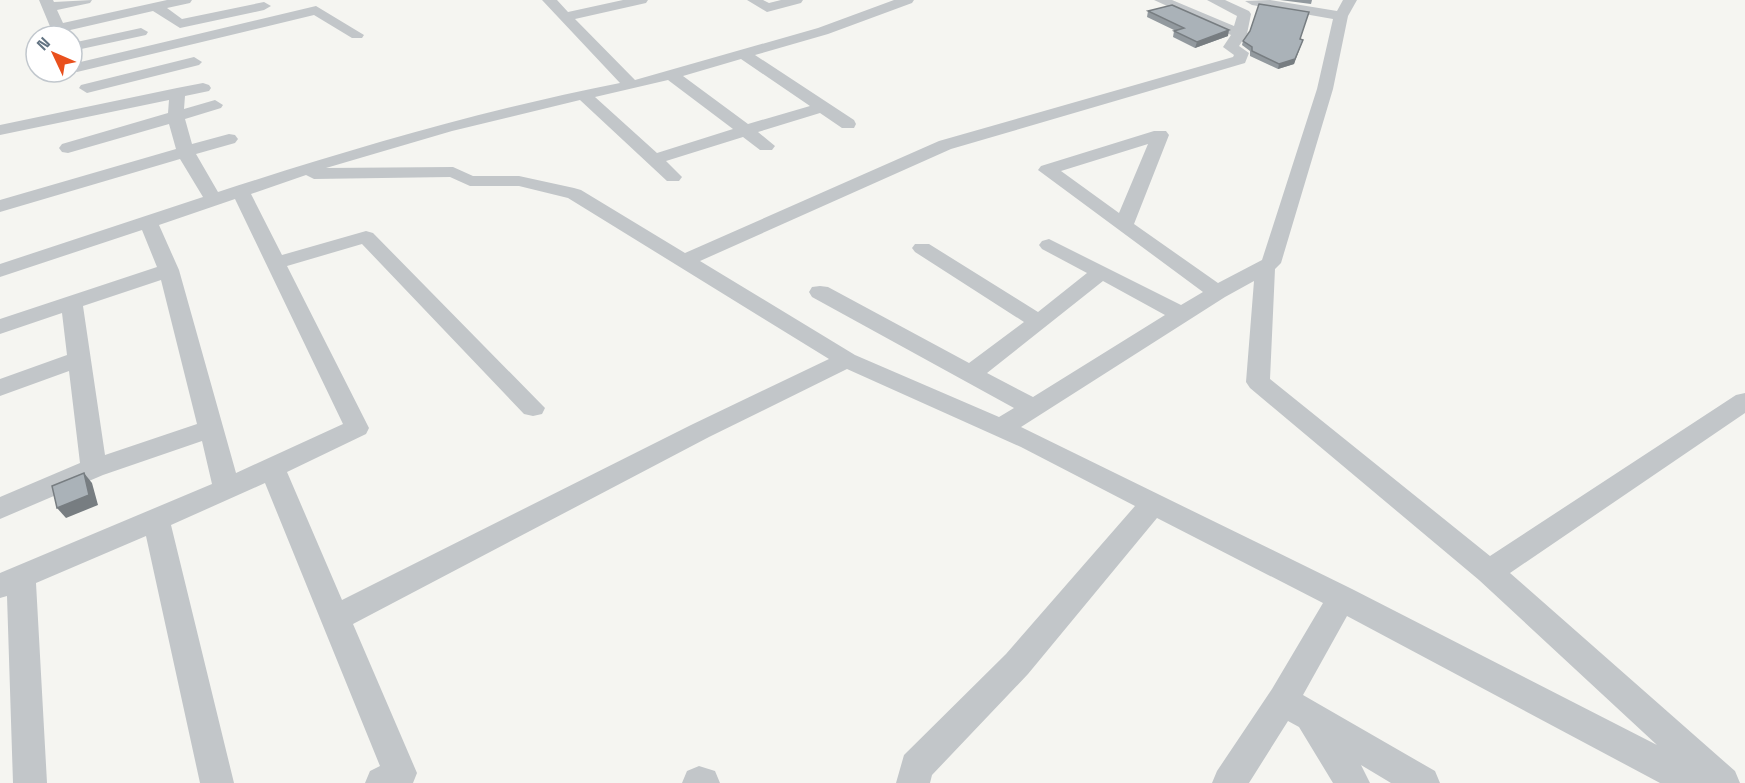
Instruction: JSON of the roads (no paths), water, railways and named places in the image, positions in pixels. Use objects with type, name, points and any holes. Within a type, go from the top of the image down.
[{"type":"street","points":[[57,24],[48,4],[85,0]]},
{"type":"street","points":[[84,26],[185,0]]},
{"type":"street","points":[[549,0],[631,86]]},
{"type":"street","points":[[565,17],[641,0]]},
{"type":"street","points":[[754,0],[767,8],[796,0]]},
{"type":"street","points":[[1161,0],[1240,34]]},
{"type":"street","points":[[1214,0],[1244,14]]},
{"type":"street","points":[[684,261],[945,145],[1240,60],[1242,53],[1230,46],[1240,34],[1244,14],[1252,0],[1346,8],[1325,89],[1271,263],[1217,292],[1001,428]]},
{"type":"street","points":[[0,271],[290,175],[447,128],[671,75],[823,31],[899,1]]},
{"type":"street","points":[[156,6],[180,24],[277,2]]},
{"type":"street","points":[[84,60],[316,10],[357,34]]},
{"type":"street","points":[[84,44],[141,32]]},
{"type":"street","points":[[744,54],[848,124]]},
{"type":"street","points":[[87,88],[194,62]]},
{"type":"street","points":[[671,75],[766,146]]},
{"type":"street","points":[[84,82],[93,111],[113,136]]},
{"type":"street","points":[[0,130],[203,88]]},
{"type":"street","points":[[177,93],[177,118],[184,153],[214,200]]},
{"type":"street","points":[[583,95],[673,177]]},
{"type":"street","points":[[68,148],[177,118],[215,105]]},
{"type":"street","points":[[654,159],[822,107]]},
{"type":"street","points":[[1124,225],[1160,135],[1047,170],[1217,292]]},
{"type":"street","points":[[0,206],[229,139]]},
{"type":"street","points":[[290,175],[453,172],[470,182],[519,181],[574,194],[847,360],[1001,428],[1154,503],[1342,598],[1695,783]]},
{"type":"street","points":[[30,783],[10,582],[227,489],[357,428],[240,191]]},
{"type":"street","points":[[148,222],[170,270],[227,489]]},
{"type":"street","points":[[275,263],[366,237],[533,408]]},
{"type":"street","points":[[1049,245],[1181,314]]},
{"type":"street","points":[[922,248],[1039,322]]},
{"type":"street","points":[[1265,267],[1258,382],[1489,572],[1723,783]]},
{"type":"street","points":[[0,327],[170,270]]},
{"type":"street","points":[[970,374],[1101,272]]},
{"type":"street","points":[[820,292],[1032,407]]},
{"type":"street","points":[[72,303],[94,468]]},
{"type":"street","points":[[0,388],[79,359]]},
{"type":"street","points":[[336,618],[700,431],[847,360]]},
{"type":"street","points":[[1489,572],[1745,401]]},
{"type":"street","points":[[0,509],[94,468],[211,429]]},
{"type":"street","points":[[272,468],[336,618],[395,780]]},
{"type":"street","points":[[913,783],[916,767],[1017,664],[1154,503]]},
{"type":"street","points":[[156,519],[217,783]]},
{"type":"street","points":[[1238,780],[1297,709],[1342,598]]},
{"type":"street","points":[[1297,709],[1353,783]]},
{"type":"street","points":[[1297,709],[1423,783]]}]
